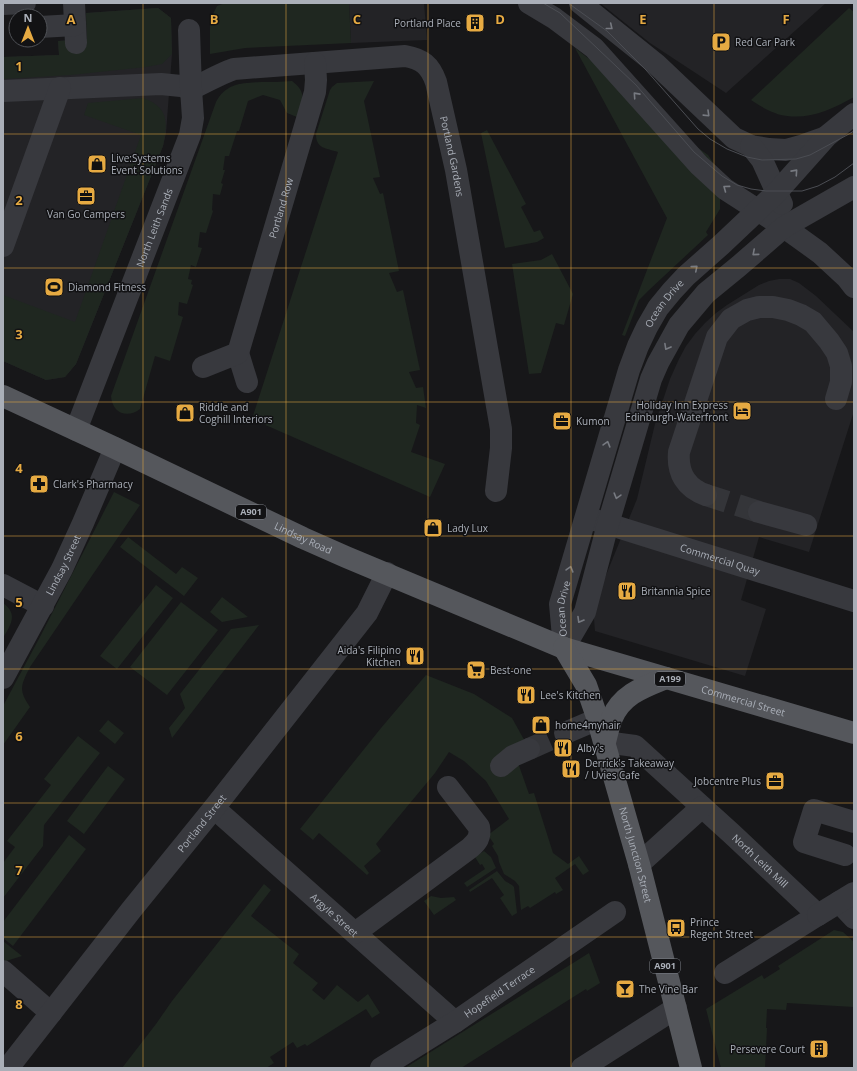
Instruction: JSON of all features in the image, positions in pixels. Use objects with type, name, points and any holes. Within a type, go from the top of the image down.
[{"type":"main road","name":"Lindsay Road","points":[[3,396],[303,538],[564,648]]},
{"type":"main road","name":"Commercial Street","points":[[564,648],[854,733]]},
{"type":"main road","name":"North Junction Street","points":[[564,648],[586,685],[605,742],[639,864],[691,1068]]},
{"type":"main road","points":[[605,742],[612,718],[622,701],[639,689],[666,678]]},
{"type":"street","points":[[3,4],[25,3]]},
{"type":"street","points":[[48,29],[76,34],[74,3]]},
{"type":"street","points":[[529,3],[554,18],[594,48],[699,165],[725,189],[784,227],[820,253],[847,278],[854,287]]},
{"type":"street","name":"Ocean Drive","points":[[580,3],[656,64],[734,138],[751,146],[769,150],[786,150],[827,136]]},
{"type":"street","name":"North Leith Sands","points":[[76,430],[186,147],[192,126],[193,118],[190,89],[189,30]]},
{"type":"street","name":"Portland Gardens","points":[[190,89],[234,69],[404,56],[419,60],[430,69],[436,82],[456,170],[466,196],[490,324],[501,429],[501,448],[496,491]]},
{"type":"street","name":"Portland Row","points":[[238,353],[274,251],[315,92],[315,63]]},
{"type":"street","points":[[3,91],[161,84],[181,86],[190,89]]},
{"type":"street","points":[[3,246],[60,88]]},
{"type":"street","name":"Ocean Drive","points":[[564,648],[560,604],[629,370],[647,327],[658,308],[681,281],[777,192],[827,136],[854,114]]},
{"type":"street","name":"Ocean Drive","points":[[751,146],[762,160],[782,204],[785,215],[784,227]]},
{"type":"street","name":"Ocean Drive","points":[[564,648],[585,612],[608,524],[651,379],[679,325],[706,293],[784,227],[854,187]]},
{"type":"street","points":[[706,495],[692,487],[683,478],[679,469],[679,452],[717,337],[731,319],[747,310],[759,307],[773,307],[788,310],[813,322],[823,332],[837,353],[848,359],[836,399]]},
{"type":"street","points":[[203,367],[238,353],[247,382]]},
{"type":"street","name":"Lindsay Street","points":[[3,678],[62,569],[115,448]]},
{"type":"street","points":[[759,512],[806,525]]},
{"type":"street","name":"Commercial Quay","points":[[586,517],[608,524],[702,546],[854,600]]},
{"type":"street","name":"Portland Street","points":[[8,1068],[367,613],[387,574]]},
{"type":"street","points":[[3,585],[43,606]]},
{"type":"street","points":[[565,733],[598,719]]},
{"type":"street","name":"North Leith Mill","points":[[605,742],[634,746],[732,834],[818,915]]},
{"type":"street","points":[[501,766],[513,756],[529,749]]},
{"type":"street","points":[[355,933],[470,848],[477,841],[480,831],[479,827],[448,787]]},
{"type":"street","points":[[639,864],[702,807]]},
{"type":"street","name":"Argyle Street","points":[[214,808],[455,1022]]},
{"type":"street","points":[[845,855],[804,842],[814,810],[854,822]]},
{"type":"street","points":[[725,973],[847,897],[854,918]]},
{"type":"street","name":"Hopefield Terrace","points":[[381,1068],[455,1022],[615,912]]},
{"type":"street","points":[[3,971],[51,1013]]},
{"type":"street","points":[[582,1068],[676,1008]]},
{"type":"shaded area","points":[[225,3],[349,3],[351,43],[245,48],[210,54],[210,20],[217,6]]},
{"type":"shaded area","points":[[349,3],[424,3],[427,40],[351,43]]},
{"type":"shaded area","name":"Red Car Park","points":[[600,3],[826,3],[726,93],[650,43]]},
{"type":"shaded area","points":[[158,8],[171,18],[172,54],[166,133],[163,146],[76,364],[65,377],[46,380],[3,361],[3,57],[59,55],[58,41],[87,39],[86,13]]},
{"type":"shaded area","points":[[158,8],[171,18],[172,54],[162,64],[71,75],[3,79],[3,57],[59,55],[58,41],[87,39],[86,13]]},
{"type":"shaded area","points":[[849,8],[854,12],[854,97],[822,112],[796,117],[776,114],[751,100]]},
{"type":"shaded area","points":[[575,48],[659,113],[671,128],[708,155],[716,167],[720,209],[706,232],[708,235],[639,300],[625,336],[622,335],[667,218]]},
{"type":"shaded area","points":[[292,81],[297,85],[302,93],[302,102],[297,117],[287,113],[280,100],[263,95],[248,101],[239,131],[237,131],[229,156],[225,156],[223,170],[225,170],[221,183],[223,184],[220,195],[213,194],[213,211],[206,233],[200,232],[198,247],[202,248],[196,267],[191,265],[188,279],[192,280],[191,284],[193,285],[187,304],[179,302],[178,315],[183,317],[170,361],[155,356],[140,409],[130,414],[121,413],[114,407],[111,396],[216,102],[225,91],[235,85],[254,82]]},
{"type":"shaded area","points":[[374,81],[364,101],[380,177],[373,178],[380,194],[383,193],[399,271],[389,273],[397,292],[403,290],[420,370],[409,372],[416,388],[423,387],[426,408],[417,405],[416,423],[420,425],[411,452],[445,464],[430,497],[252,419],[338,152],[322,147],[316,139],[316,134],[330,90],[337,83]]},
{"type":"shaded area","points":[[143,98],[158,106],[165,117],[166,130],[163,146],[76,364],[65,377],[46,380],[3,361],[3,295],[75,322],[141,135],[84,115],[88,103]]},
{"type":"shaded area","points":[[487,130],[526,204],[521,207],[534,232],[540,230],[544,238],[537,242],[505,248],[481,133]]},
{"type":"shaded area","points":[[552,254],[573,294],[564,325],[556,323],[541,373],[529,374],[512,264],[541,260]]},
{"type":"shaded area","points":[[779,279],[790,279],[799,283],[816,296],[854,332],[854,411],[809,552],[759,537],[741,600],[766,609],[745,676],[595,631],[593,607],[637,499],[655,424],[670,379],[686,346],[705,323],[727,305],[759,285]]},
{"type":"shaded area","points":[[114,492],[140,505],[30,667],[23,683],[22,692],[30,707],[3,745],[3,706]]},
{"type":"shaded area","points":[[128,537],[176,574],[182,567],[198,578],[184,596],[120,547]]},
{"type":"shaded area","points":[[156,585],[173,598],[117,669],[100,656]]},
{"type":"shaded area","points":[[222,597],[248,617],[222,622],[210,612]]},
{"type":"shaded area","points":[[181,602],[218,630],[167,695],[130,667]]},
{"type":"shaded area","points":[[3,603],[11,611],[12,620],[3,638]]},
{"type":"shaded area","points":[[259,625],[172,738],[169,728],[185,708],[180,694],[231,629]]},
{"type":"shaded area","points":[[426,675],[474,694],[512,718],[532,754],[517,760],[529,794],[534,793],[553,853],[568,864],[579,856],[589,871],[583,875],[575,864],[555,878],[563,890],[556,894],[555,892],[530,908],[528,906],[521,910],[519,886],[515,881],[504,874],[498,856],[492,846],[494,844],[488,835],[509,819],[486,781],[464,761],[449,752],[435,773],[376,844],[381,851],[364,866],[369,873],[367,875],[319,833],[313,840],[300,829],[381,728]]},
{"type":"shaded area","points":[[108,720],[124,733],[115,744],[99,731]]},
{"type":"shaded area","points":[[78,736],[100,753],[44,825],[43,846],[3,898],[3,863],[15,847],[7,841],[51,785],[44,779]]},
{"type":"shaded area","points":[[108,766],[125,779],[84,834],[67,821]]},
{"type":"shaded area","points":[[69,835],[86,849],[13,946],[3,938],[3,922]]},
{"type":"shaded area","points":[[484,851],[491,857],[496,868],[467,887],[464,883],[485,869],[482,864],[480,865],[475,857]]},
{"type":"shaded area","points":[[497,871],[505,881],[514,887],[517,913],[512,916],[500,898],[504,895],[492,878],[470,892],[469,890]]},
{"type":"shaded area","points":[[264,884],[271,890],[251,916],[299,954],[293,963],[318,983],[312,990],[324,1000],[337,985],[358,1002],[368,994],[380,1013],[372,1018],[366,1009],[307,1046],[305,1044],[297,1048],[293,1042],[270,1057],[274,1063],[266,1068],[122,1068],[172,1001]]},
{"type":"shaded area","points":[[431,896],[441,898],[454,897],[456,900],[434,915],[424,901]]},
{"type":"shaded area","points":[[834,930],[843,932],[854,942],[854,1007],[787,1003],[786,1010],[767,1009],[765,1068],[721,1068],[706,1009],[762,975],[764,979],[780,969],[778,966]]},
{"type":"shaded area","points":[[3,941],[22,956],[3,962]]},
{"type":"shaded area","points":[[589,953],[600,983],[587,991],[586,989],[461,1068],[405,1068]]},
{"type":"tunnel","points":[[706,495],[759,512]]},
{"type":"tunnel","points":[[529,749],[565,733]]},
{"type":"tram line","points":[[543,3],[560,13],[636,85],[694,152],[722,176],[737,185],[766,191],[802,191],[818,186],[835,177],[854,163]]},
{"type":"tram line","points":[[568,3],[607,31],[646,70],[698,129],[710,139],[727,149],[747,157],[762,160],[796,159],[810,155],[854,131]]},
{"type":"place","name":"Portland Place","points":[[475,23]]},
{"type":"place","name":"Red Car Park","points":[[721,42]]},
{"type":"place","name":"Live:Systems Event Solutions","points":[[97,164]]},
{"type":"place","name":"Van Go Campers","points":[[86,196]]},
{"type":"place","name":"Diamond Fitness","points":[[54,287]]},
{"type":"place","name":"Holiday Inn Express Edinburgh-Waterfront","points":[[742,411]]},
{"type":"place","name":"Riddle and Coghill Interiors","points":[[185,413]]},
{"type":"place","name":"Kumon","points":[[562,421]]},
{"type":"place","name":"Clark's Pharmacy","points":[[39,484]]},
{"type":"place","name":"Lady Lux","points":[[433,528]]},
{"type":"place","name":"Britannia Spice","points":[[627,591]]},
{"type":"place","name":"Aida's Filipino Kitchen","points":[[415,656]]},
{"type":"place","name":"Best-one","points":[[476,670]]},
{"type":"place","name":"Lee's Kitchen","points":[[526,695]]},
{"type":"place","name":"home4myhair","points":[[541,725]]},
{"type":"place","name":"Alby's","points":[[563,748]]},
{"type":"place","name":"Derrick's Takeaway / Uvies Cafe","points":[[571,769]]},
{"type":"place","name":"Jobcentre Plus","points":[[775,781]]},
{"type":"place","name":"Prince Regent Street","points":[[676,928]]},
{"type":"place","name":"The Vine Bar","points":[[625,989]]},
{"type":"place","name":"Persevere Court","points":[[819,1049]]}]
